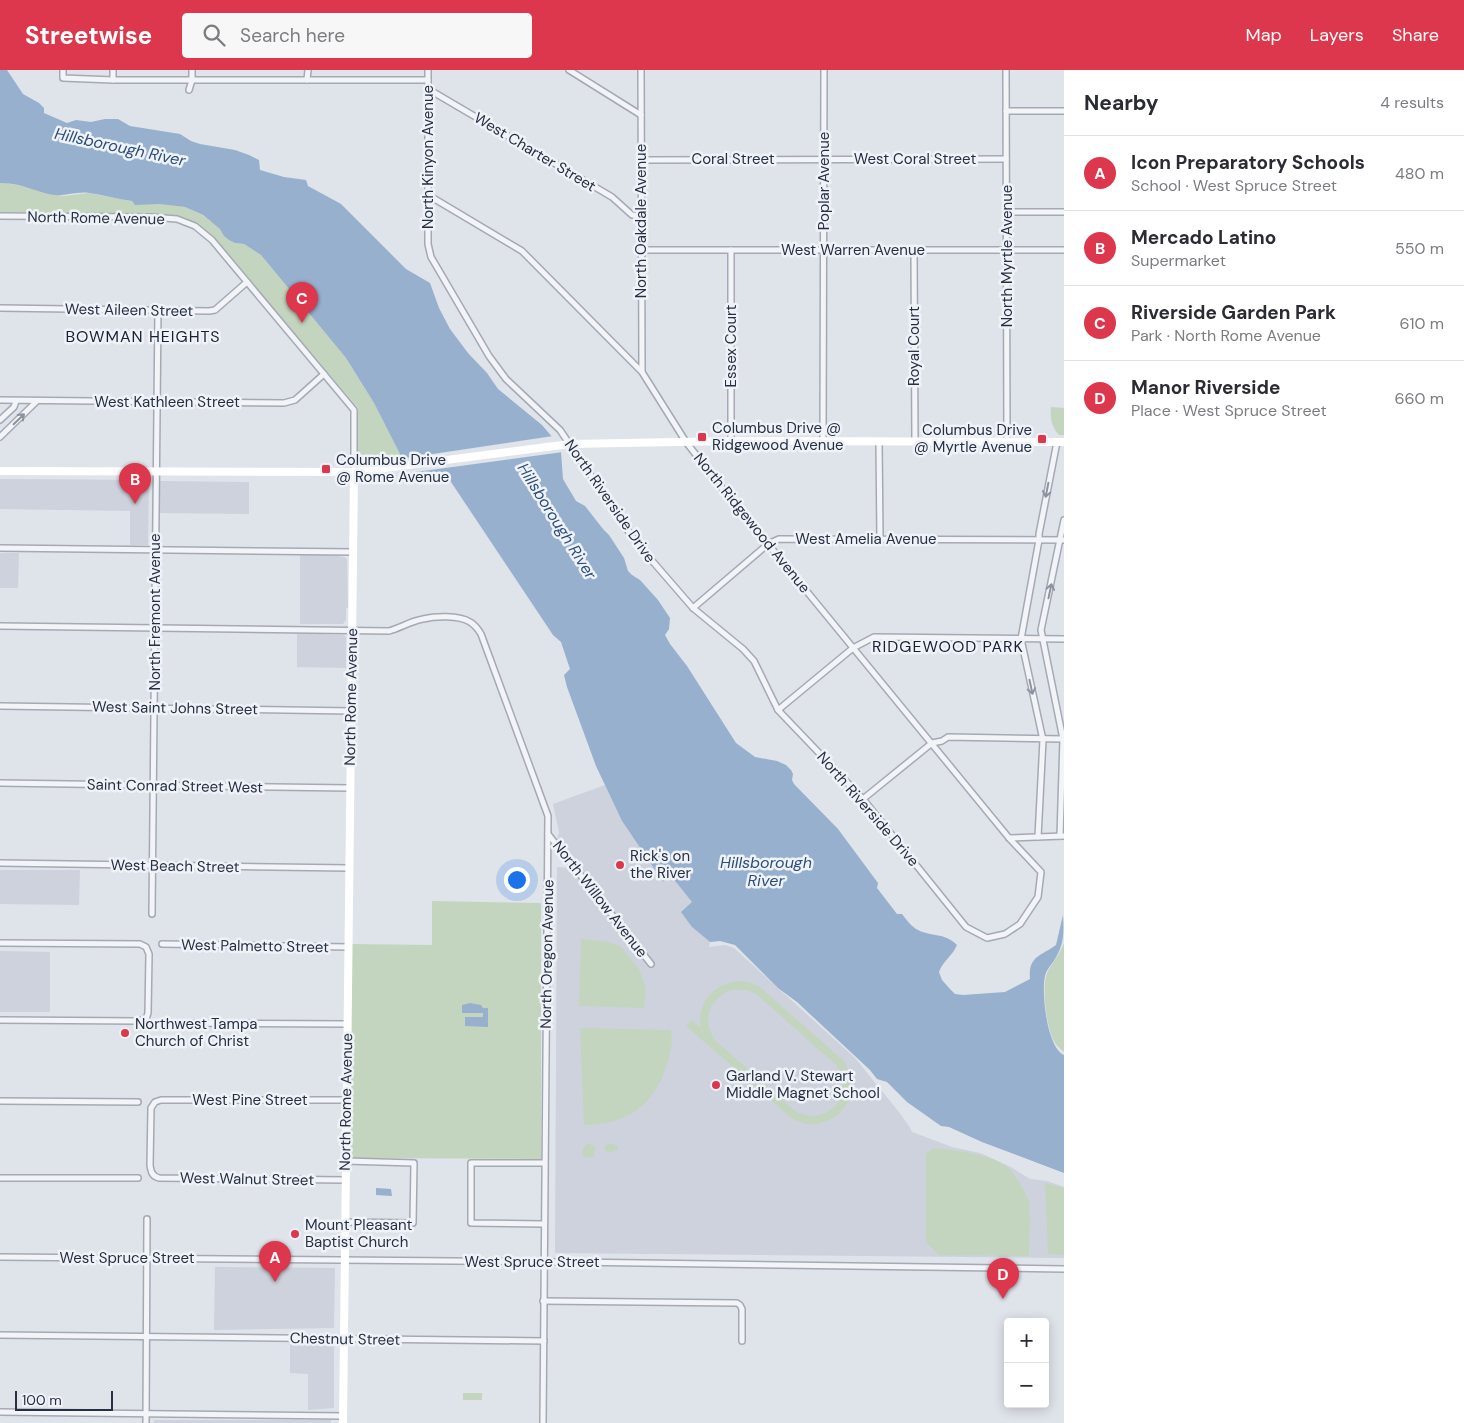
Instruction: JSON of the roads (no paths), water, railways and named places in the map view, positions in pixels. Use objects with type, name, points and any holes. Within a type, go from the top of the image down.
[{"type":"main road","points":[[0,471],[354,472],[570,444],[732,441],[1060,442]]},
{"type":"main road","name":"North Rome Avenue","points":[[343,1420],[354,472]]},
{"type":"street","points":[[63,70],[63,78],[113,80],[428,80]]},
{"type":"street","points":[[113,70],[113,80]]},
{"type":"street","points":[[189,90],[192,70]]},
{"type":"street","points":[[308,70],[308,80]]},
{"type":"street","name":"North Kinyon Avenue","points":[[428,70],[428,244]]},
{"type":"street","points":[[569,70],[641,115]]},
{"type":"street","name":"North Oakdale Avenue","points":[[641,70],[642,372]]},
{"type":"street","name":"Poplar Avenue","points":[[823,442],[824,70]]},
{"type":"street","name":"North Myrtle Avenue","points":[[1006,70],[1008,442]]},
{"type":"street","name":"West Charter Street","points":[[428,88],[612,198],[632,215],[641,216]]},
{"type":"street","points":[[1006,111],[1064,111]]},
{"type":"street","name":"West Coral Street","points":[[824,159],[1006,159]]},
{"type":"street","name":"Coral Street","points":[[641,160],[824,159]]},
{"type":"street","name":"North Ridgewood Avenue","points":[[428,195],[522,251],[642,372],[686,442],[1009,838],[1041,872],[1038,897],[1020,924]]},
{"type":"street","points":[[1007,212],[1064,212]]},
{"type":"street","name":"North Rome Avenue","points":[[0,216],[150,217],[177,220],[195,226],[212,240],[354,410],[354,472]]},
{"type":"street","name":"North Riverside Drive","points":[[428,244],[431,258],[488,356],[506,379],[560,430],[635,541],[693,608],[743,649],[754,661],[778,710],[863,800],[966,927],[987,938],[1005,934],[1020,924]]},
{"type":"street","name":"West Warren Avenue","points":[[641,250],[1064,250]]},
{"type":"street","name":"Essex Court","points":[[731,250],[732,441]]},
{"type":"street","name":"Royal Court","points":[[914,250],[914,442]]},
{"type":"street","name":"West Aileen Street","points":[[0,308],[215,310],[247,282]]},
{"type":"street","name":"North Fremont Avenue","points":[[152,914],[158,310]]},
{"type":"street","name":"West Kathleen Street","points":[[0,400],[284,403],[295,400],[324,374]]},
{"type":"street","points":[[0,420],[14,407],[16,401]]},
{"type":"street","points":[[0,437],[38,401]]},
{"type":"street","points":[[879,442],[880,539]]},
{"type":"street","points":[[1038,837],[1043,740],[1021,639],[1039,534],[1060,442]]},
{"type":"street","points":[[1009,838],[1062,836],[1064,739],[1041,630],[1062,540],[1064,520]]},
{"type":"street","name":"West Amelia Avenue","points":[[693,608],[768,544],[779,538],[1062,540]]},
{"type":"street","points":[[0,548],[353,552]]},
{"type":"street","name":"North Oregon Avenue","points":[[0,626],[388,631],[427,618],[459,618],[476,626],[487,646],[548,816],[543,1423]]},
{"type":"street","points":[[778,710],[853,648],[874,637],[1064,639]]},
{"type":"street","name":"West Saint Johns Street","points":[[0,706],[351,710]]},
{"type":"street","points":[[863,800],[932,743],[942,741],[948,737],[1064,739]]},
{"type":"street","name":"Saint Conrad Street West","points":[[0,784],[350,788]]},
{"type":"street","name":"North Willow Avenue","points":[[548,834],[651,964]]},
{"type":"street","name":"West Beach Street","points":[[0,863],[349,868]]},
{"type":"street","points":[[0,943],[140,944],[146,947],[149,954],[148,1012],[146,1019],[138,1021],[0,1020]]},
{"type":"street","name":"West Palmetto Street","points":[[162,944],[348,947]]},
{"type":"street","points":[[165,1022],[347,1024]]},
{"type":"street","points":[[0,1100],[138,1102]]},
{"type":"street","name":"West Pine Street","points":[[151,1172],[151,1108],[155,1102],[161,1100],[346,1100]]},
{"type":"street","points":[[345,1222],[413,1223],[414,1163],[346,1161]]},
{"type":"street","points":[[544,1163],[471,1163],[471,1223],[544,1224]]},
{"type":"street","name":"West Walnut Street","points":[[151,1172],[159,1178],[345,1180]]},
{"type":"street","points":[[0,1178],[138,1178]]},
{"type":"street","points":[[146,1423],[147,1219]]},
{"type":"street","name":"West Spruce Street","points":[[0,1257],[544,1261],[1064,1269]]},
{"type":"street","points":[[544,1301],[737,1303],[742,1309],[742,1341]]},
{"type":"street","name":"Chestnut Street","points":[[0,1335],[544,1341]]},
{"type":"street","points":[[0,1412],[343,1420]]},
{"type":"water","name":"Hillsborough River","points":[[0,70],[7,70],[23,94],[39,103],[44,108],[44,113],[67,123],[76,120],[91,122],[118,119],[130,126],[180,134],[200,144],[235,150],[259,160],[260,170],[284,177],[306,180],[308,186],[341,204],[406,269],[430,283],[439,308],[450,329],[468,353],[487,373],[498,389],[542,425],[553,438],[561,452],[563,479],[576,501],[585,506],[609,535],[624,558],[628,571],[640,580],[658,600],[670,618],[669,629],[665,635],[736,743],[755,757],[777,761],[786,765],[791,770],[794,784],[838,829],[878,883],[877,888],[897,914],[902,914],[916,929],[942,936],[957,945],[939,972],[942,980],[955,994],[1005,992],[1030,979],[1033,961],[1056,945],[1063,915],[1061,945],[1057,956],[1046,974],[1044,994],[1049,1031],[1058,1050],[1064,1055],[1064,1173],[982,1142],[949,1127],[941,1126],[907,1102],[887,1082],[877,1079],[870,1070],[797,1002],[778,988],[735,945],[720,941],[710,942],[692,927],[681,912],[692,902],[671,876],[663,882],[622,821],[596,766],[567,687],[564,675],[570,669],[561,642],[553,635],[447,476],[404,476],[401,456],[374,403],[346,358],[261,255],[244,244],[229,240],[220,229],[203,215],[185,207],[159,204],[135,205],[132,201],[85,193],[54,195],[14,184],[0,183]]},
{"type":"water","points":[[470,1003],[488,1008],[488,1027],[465,1026],[465,1017],[483,1017],[483,1013],[462,1013],[462,1005]]},
{"type":"water","points":[[376,1188],[391,1189],[392,1196],[376,1195]]},
{"type":"place","name":"Riverside Garden Park","points":[[302,323]]},
{"type":"place","name":"Columbus Drive @ Ridgewood Avenue","points":[[702,437]]},
{"type":"place","name":"Columbus Drive @ Myrtle Avenue","points":[[1042,439]]},
{"type":"place","name":"Columbus Drive @ Rome Avenue","points":[[326,469]]},
{"type":"place","name":"Mercado Latino","points":[[135,504]]},
{"type":"place","name":"Rick's on the River","points":[[620,865]]},
{"type":"place","name":"Northwest Tampa Church of Christ","points":[[125,1033]]},
{"type":"place","name":"Garland V. Stewart Middle Magnet School","points":[[716,1085]]},
{"type":"place","name":"Mount Pleasant Baptist Church","points":[[295,1234]]},
{"type":"place","name":"Icon Preparatory Schools","points":[[275,1282]]},
{"type":"place","name":"Manor Riverside","points":[[1003,1299]]},
{"type":"district","name":"BOWMAN HEIGHTS","points":[[143,336]]},
{"type":"district","name":"RIDGEWOOD PARK","points":[[948,646]]}]
